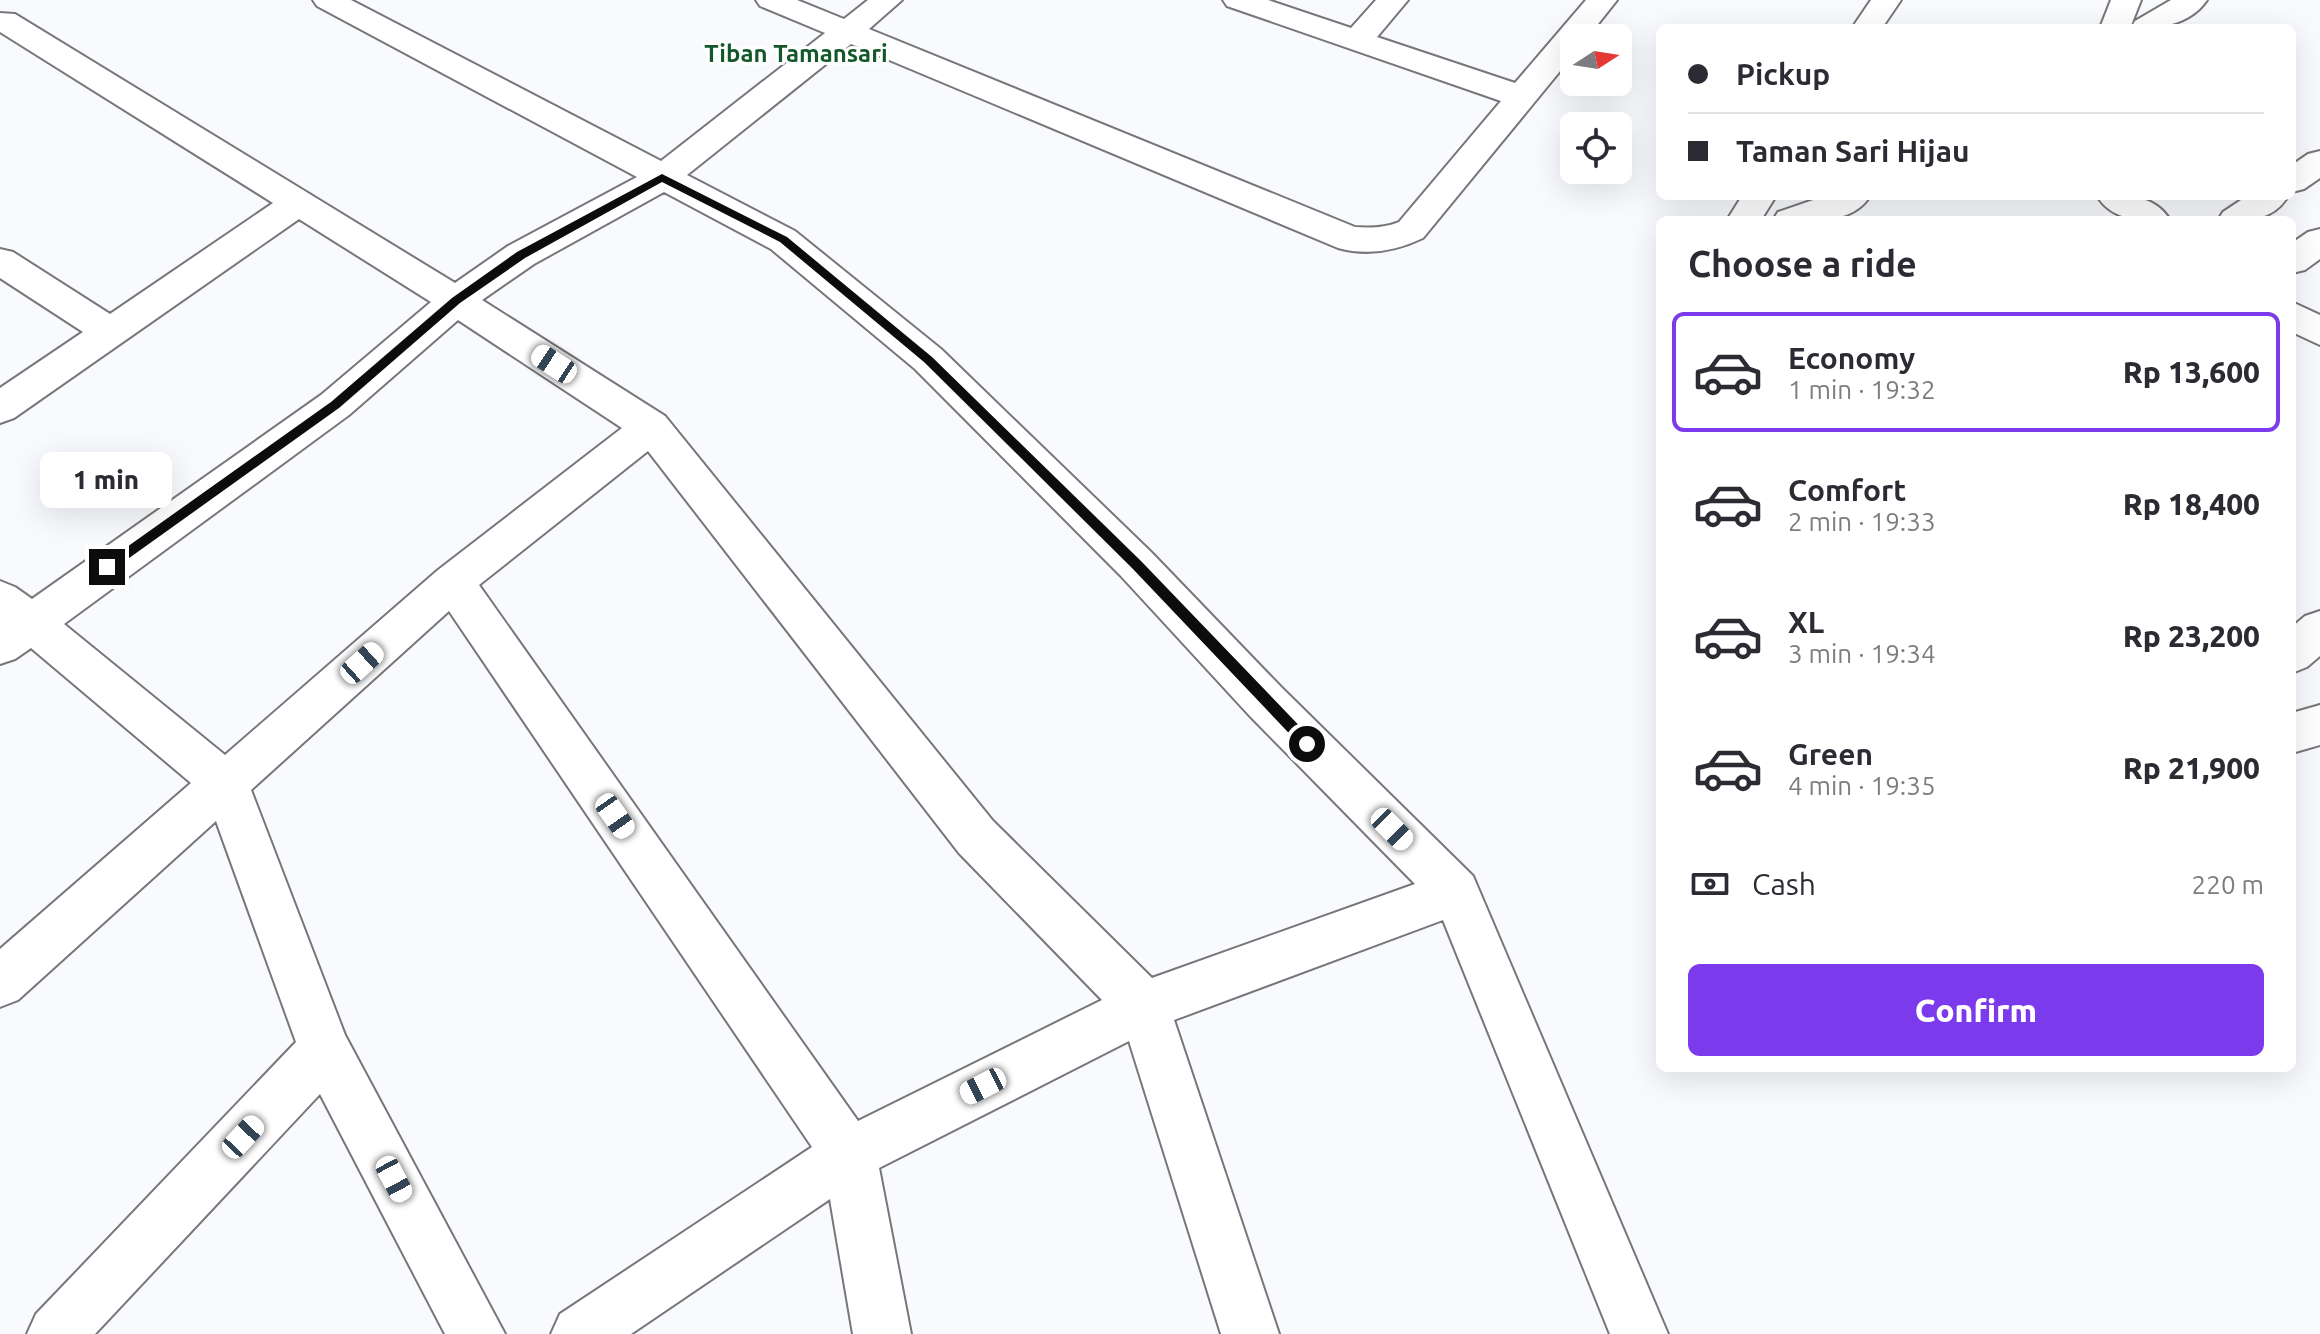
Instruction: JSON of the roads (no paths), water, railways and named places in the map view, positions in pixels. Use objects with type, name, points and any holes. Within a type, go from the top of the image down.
[{"type":"street","points":[[328,0],[783,240],[928,359],[1136,564],[1265,701],[1456,892],[1639,1334]]},
{"type":"street","points":[[771,0],[839,16],[1350,239],[1393,239],[1411,230],[1602,0]]},
{"type":"street","points":[[476,1334],[325,1050],[225,783],[10,622],[335,405],[456,301],[648,170],[839,16],[887,0]]},
{"type":"street","points":[[1238,0],[1523,97]]},
{"type":"street","points":[[1355,42],[1393,0]]},
{"type":"street","points":[[1870,24],[1886,0]]},
{"type":"street","points":[[2117,24],[2126,0]]},
{"type":"street","points":[[2153,24],[2192,0]]},
{"type":"street","points":[[11,18],[651,427],[976,837],[1144,1006],[1250,1334]]},
{"type":"street","points":[[2296,178],[2320,162]]},
{"type":"street","points":[[1803,216],[1845,200]]},
{"type":"street","points":[[2120,200],[2146,216]]},
{"type":"street","points":[[2241,216],[2265,200]]},
{"type":"street","points":[[0,408],[298,203]]},
{"type":"street","points":[[2296,258],[2320,241]]},
{"type":"street","points":[[0,261],[110,332]]},
{"type":"street","points":[[2296,317],[2320,332]]},
{"type":"street","points":[[0,982],[453,582],[651,427]]},
{"type":"street","points":[[453,582],[849,1154],[882,1334]]},
{"type":"street","points":[[2296,650],[2320,629]]},
{"type":"street","points":[[2296,732],[2320,725]]},
{"type":"street","points":[[580,1334],[849,1154],[1144,1006],[1456,892]]},
{"type":"street","points":[[56,1334],[325,1050]]},
{"type":"district","name":"Tiban Tamansari","points":[[796,53]]}]
